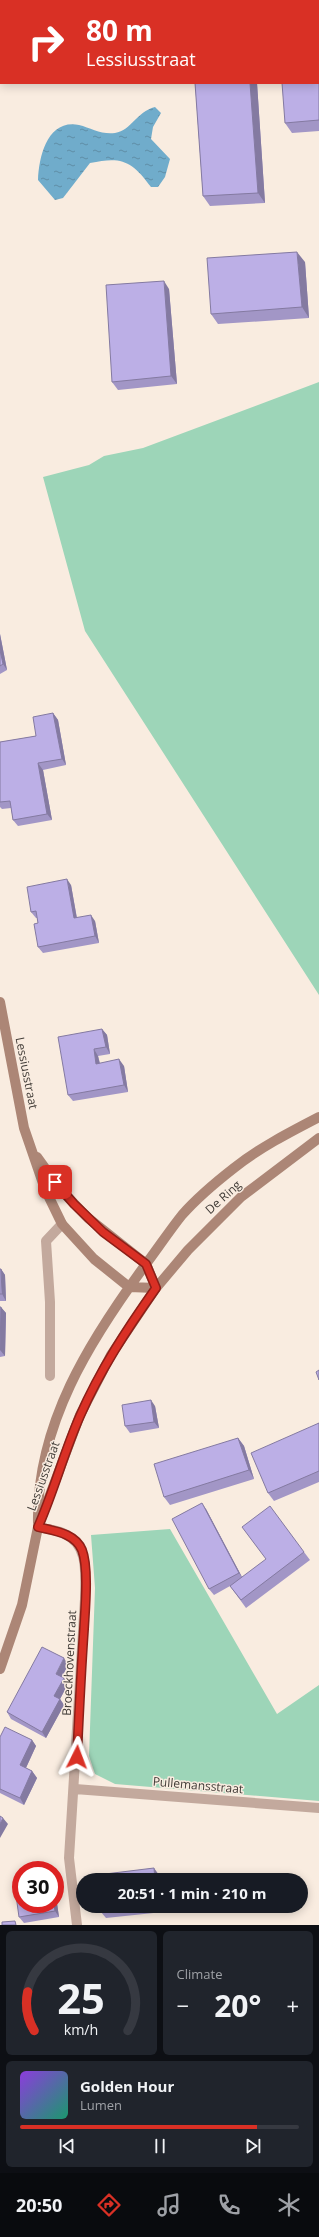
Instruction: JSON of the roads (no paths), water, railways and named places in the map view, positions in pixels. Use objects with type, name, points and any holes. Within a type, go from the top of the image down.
[{"type":"main road","name":"Lessiusstraat","points":[[0,1002],[24,1128],[45,1189],[62,1224],[94,1259],[129,1287],[97,1335],[75,1373],[55,1421],[41,1471],[38,1495],[38,1527]]},
{"type":"main road","name":"De Ring","points":[[129,1287],[183,1215],[210,1188],[234,1167],[257,1152],[319,1117]]},
{"type":"main road","name":"De Ring","points":[[156,1288],[188,1250],[241,1197],[319,1138]]},
{"type":"main road","name":"Lessiusstraat","points":[[0,1668],[22,1604],[38,1527],[74,1429],[89,1396],[111,1355],[156,1288],[146,1264],[88,1218],[60,1189],[31,1149]]},
{"type":"main road","points":[[129,1287],[156,1288]]},
{"type":"street","points":[[50,1376],[50,1302],[46,1241],[62,1224]]},
{"type":"street","name":"Broeckhovenstraat","points":[[38,1527],[62,1532],[74,1540],[82,1549],[84,1559],[85,1599],[75,1788],[69,1858],[77,1925]]},
{"type":"street","name":"Pullemansstraat","points":[[75,1788],[319,1808]]},
{"type":"water","points":[[155,107],[161,113],[153,127],[151,139],[170,159],[165,177],[158,187],[151,187],[132,166],[110,160],[90,163],[63,198],[55,200],[38,180],[40,160],[43,150],[53,133],[60,128],[68,125],[79,125],[101,132],[115,133],[126,128],[143,113]]}]
